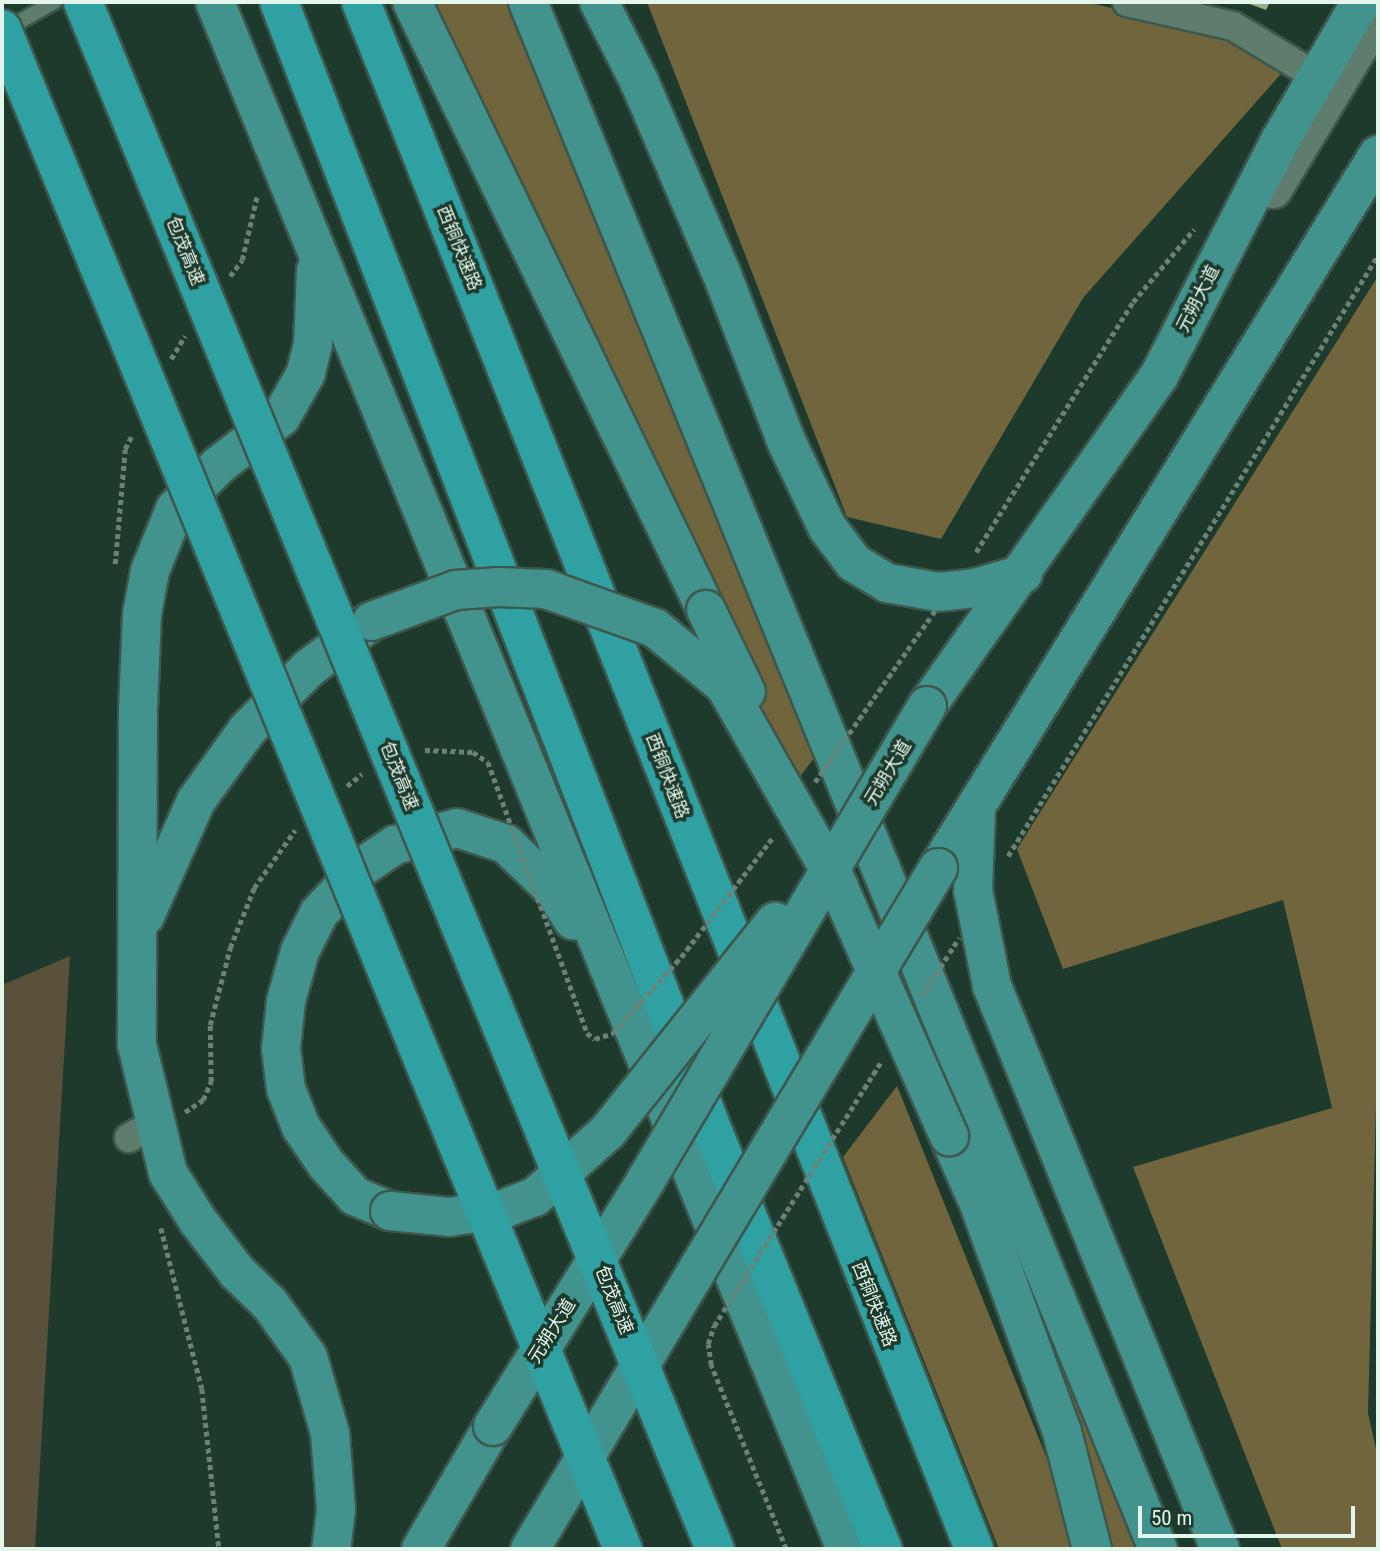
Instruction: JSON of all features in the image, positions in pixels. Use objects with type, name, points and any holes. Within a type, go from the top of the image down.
[{"type":"highway","name":"包茂高速","points":[[83,2],[715,1549]]},
{"type":"highway","points":[[279,2],[715,1136],[883,1549]]},
{"type":"highway","name":"西铜快速路","points":[[362,2],[974,1549]]},
{"type":"highway","points":[[2,30],[622,1549]]},
{"type":"main road","points":[[215,2],[846,1549]]},
{"type":"main road","points":[[412,2],[844,895],[979,1204],[1062,1432],[1092,1549]]},
{"type":"main road","points":[[528,2],[1158,1549]]},
{"type":"main road","points":[[600,2],[677,170],[787,443],[827,527],[854,563],[887,583],[943,599],[1023,575]]},
{"type":"main road","name":"元朔大道","points":[[421,1549],[646,1180],[927,706],[1023,575],[1158,376],[1278,144],[1361,2]]},
{"type":"main road","points":[[1158,376],[1378,13]]},
{"type":"main road","points":[[530,1549],[938,868],[976,812],[1378,155]]},
{"type":"main road","points":[[317,257],[313,344],[306,373],[281,416],[219,465],[175,509],[150,571],[142,614],[138,708],[137,1045],[168,1173],[198,1221],[237,1272],[270,1304],[308,1357],[330,1433],[337,1510],[331,1549]]},
{"type":"main road","points":[[138,936],[196,801],[230,751],[309,668],[372,621],[456,590],[499,587],[546,589],[655,628],[725,686],[844,895]]},
{"type":"main road","points":[[611,976],[554,890],[506,844],[457,828],[395,845],[362,867],[319,913],[300,951],[286,1001],[281,1049],[286,1089],[301,1127],[355,1196],[390,1211],[449,1217],[503,1209],[535,1197],[586,1154],[698,1022],[784,909],[927,706]]},
{"type":"main road","points":[[976,812],[972,890],[967,923],[1220,1549]]},
{"type":"main road","points":[[979,1204],[993,1275],[1051,1435],[1081,1549]]},
{"type":"street","points":[[1127,2],[1233,26],[1319,78]]},
{"type":"lane","points":[[2,30],[54,2]]},
{"type":"path","points":[[808,792],[943,599],[1133,302],[1200,222]]},
{"type":"path","points":[[1003,865],[1378,255]]},
{"type":"path","points":[[473,752],[488,762],[587,1033],[595,1039],[613,1033],[681,957],[776,834]]},
{"type":"path","points":[[914,1008],[967,923]]},
{"type":"path","points":[[786,1549],[711,1365],[708,1344],[714,1326],[884,1055]]},
{"type":"shaded area","points":[[422,2],[506,2],[821,749],[795,783]]},
{"type":"shaded area","points":[[647,2],[1085,2],[1302,50],[1083,298],[941,539],[847,517]]},
{"type":"shaded area","points":[[1378,276],[1378,1029],[1368,1413],[1378,1458],[1378,1549],[1282,1549],[1133,1167],[1332,1108],[1283,900],[1063,969],[1017,849]]},
{"type":"shaded area","points":[[70,956],[35,1549],[2,1549],[2,985]]},
{"type":"shaded area","points":[[897,1086],[1070,1516],[1076,1549],[999,1549],[843,1157]]},
{"type":"shaded area","points":[[1015,1212],[1152,1549],[1097,1549],[993,1233]]},
{"type":"building","points":[[1244,2],[1270,2],[1266,10]]}]
